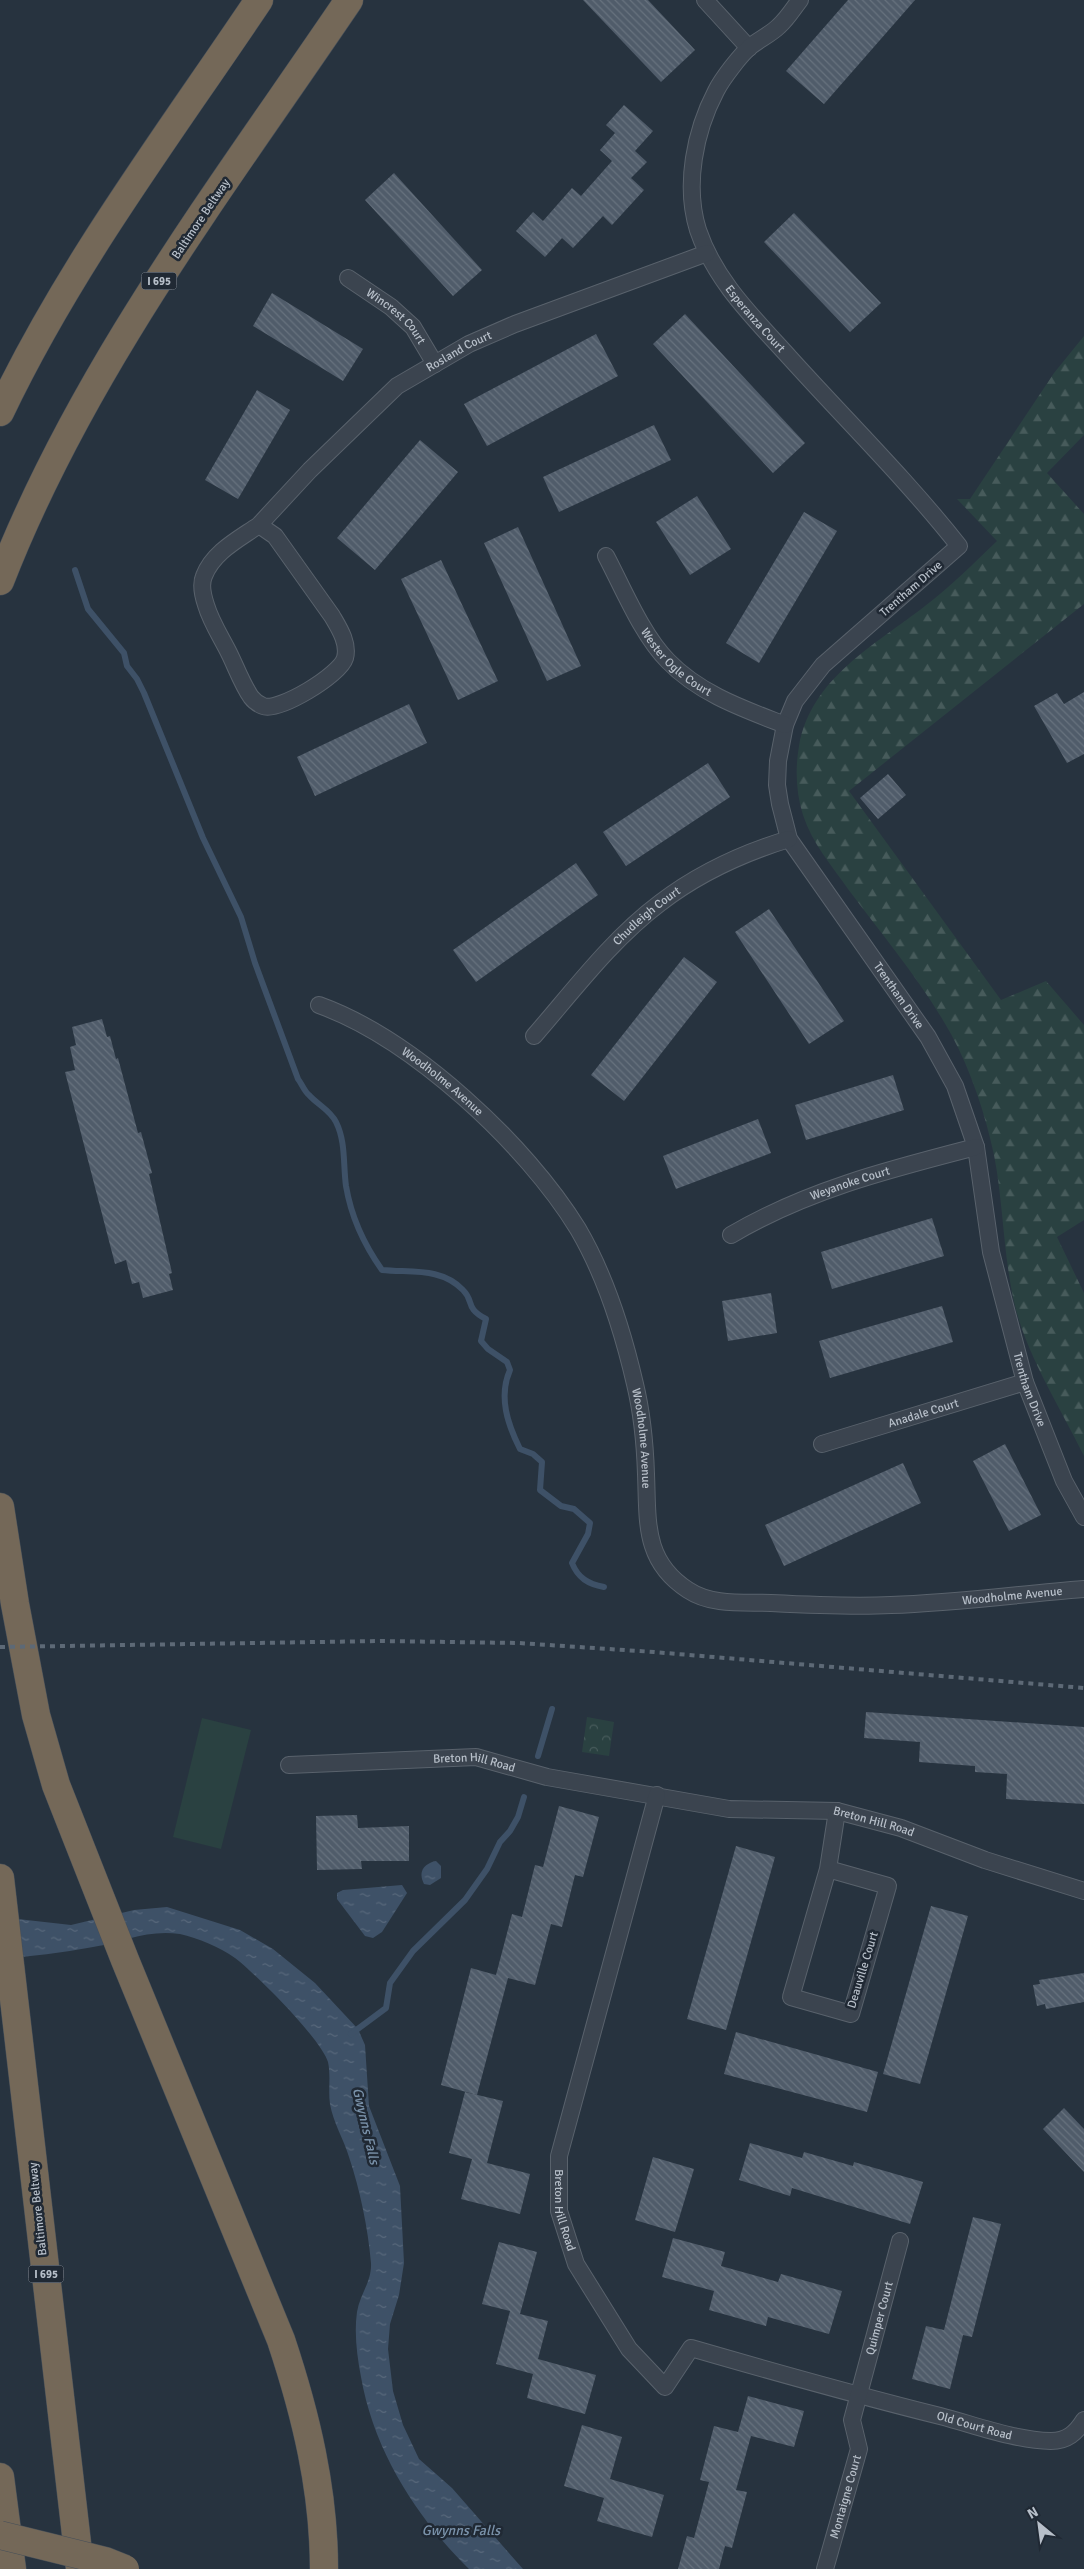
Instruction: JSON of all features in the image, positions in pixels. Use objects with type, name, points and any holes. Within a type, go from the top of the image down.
[{"type":"highway","points":[[0,412],[50,318],[97,240],[259,0]]},
{"type":"highway","name":"Baltimore Beltway","points":[[0,581],[16,539],[60,451],[118,347],[154,288],[349,0]]},
{"type":"highway","points":[[0,1507],[15,1604],[36,1715],[56,1785],[125,1960],[281,2340],[300,2398],[314,2459],[324,2535],[324,2569]]},
{"type":"highway","name":"Baltimore Beltway","points":[[0,1878],[80,2569]]},
{"type":"highway","points":[[0,2477],[12,2569]]},
{"type":"highway","points":[[0,2535],[105,2561],[125,2569]]},
{"type":"street","points":[[704,0],[749,48]]},
{"type":"street","name":"Esperanza Court","points":[[800,0],[779,26],[749,48],[716,90],[698,139],[691,185],[698,228],[707,253],[724,282],[760,324],[929,508],[959,546]]},
{"type":"street","name":"Rosland Court","points":[[259,525],[275,536],[294,559],[336,623],[345,643],[345,657],[334,674],[290,699],[274,706],[265,707],[256,702],[246,687],[206,607],[201,586],[204,575],[220,552],[259,525],[310,470],[397,386],[469,344],[515,324],[707,253]]},
{"type":"street","name":"Wincrest Court","points":[[348,278],[391,307],[413,327],[435,364]]},
{"type":"street","name":"Trentham Drive","points":[[959,546],[823,665],[795,701],[785,725],[778,761],[777,785],[780,804],[790,839],[928,1037],[955,1086],[976,1147],[991,1252],[1026,1382],[1064,1481],[1084,1517]]},
{"type":"street","name":"Wester Ogle Court","points":[[606,556],[641,622],[667,660],[699,686],[727,702],[785,725]]},
{"type":"street","name":"Chudleigh Court","points":[[534,1036],[616,942],[659,903],[721,864],[754,850],[790,839]]},
{"type":"street","name":"Woodholme Avenue","points":[[319,1005],[340,1013],[398,1045],[429,1068],[523,1157],[554,1193],[579,1232],[603,1281],[635,1384],[642,1422],[646,1472],[647,1528],[652,1546],[659,1562],[672,1577],[690,1592],[714,1601],[840,1606],[895,1605],[1084,1589]]},
{"type":"street","name":"Weyanoke Court","points":[[731,1234],[767,1214],[818,1192],[868,1176],[976,1147]]},
{"type":"street","name":"Anadale Court","points":[[822,1444],[1026,1382]]},
{"type":"street","name":"Breton Hill Road","points":[[289,1765],[476,1757],[547,1777],[656,1794],[729,1808],[837,1811],[901,1828],[985,1860],[1084,1891]]},
{"type":"street","name":"Breton Hill Road","points":[[656,1794],[559,2156],[559,2211],[567,2238],[576,2264],[629,2349],[665,2387],[691,2348],[858,2396]]},
{"type":"street","name":"Deauville Court","points":[[828,1869],[888,1886],[851,2014],[791,1997],[828,1869],[837,1811]]},
{"type":"street","name":"Quimper Court","points":[[858,2396],[900,2241]]},
{"type":"street","name":"Old Court Road","points":[[858,2396],[1010,2434],[1051,2441],[1065,2439],[1076,2432],[1084,2420]]},
{"type":"street","name":"Montaigne Court","points":[[825,2569],[859,2449],[852,2420],[858,2396]]},
{"type":"green space","points":[[1084,336],[1084,435],[1047,473],[1084,514],[1084,604],[849,791],[1001,1000],[1046,981],[1084,1025],[1084,1220],[1057,1237],[1084,1293],[1084,1456],[1029,1348],[1016,1310],[1008,1271],[994,1155],[982,1108],[971,1077],[951,1034],[928,996],[817,845],[801,807],[797,763],[799,746],[806,722],[817,701],[831,682],[866,650],[944,591],[997,541],[957,499],[970,499],[1054,373]]},
{"type":"green space","points":[[587,1717],[614,1722],[609,1756],[582,1752]]},
{"type":"green space","points":[[202,1718],[251,1730],[221,1849],[173,1837]]},
{"type":"water","points":[[436,1861],[441,1866],[441,1878],[430,1885],[424,1884],[422,1880],[423,1869],[428,1864]]},
{"type":"water","points":[[402,1885],[407,1893],[382,1932],[373,1938],[365,1936],[337,1899],[337,1893],[343,1890]]},
{"type":"water","name":"Gwynns Falls","points":[[167,1907],[240,1930],[273,1949],[315,1983],[358,2029],[365,2045],[369,2106],[400,2186],[404,2263],[399,2295],[390,2324],[388,2349],[393,2391],[403,2425],[419,2459],[452,2488],[523,2569],[469,2569],[450,2549],[415,2505],[387,2457],[376,2431],[361,2377],[356,2336],[357,2312],[371,2270],[366,2223],[353,2170],[331,2111],[328,2062],[323,2052],[301,2023],[272,1992],[235,1958],[209,1943],[180,1934],[157,1933],[81,1949],[0,1959],[0,1917],[71,1925],[134,1910]]},
{"type":"building","points":[[583,0],[648,0],[695,50],[661,82]]},
{"type":"building","points":[[848,0],[915,0],[824,104],[786,71]]},
{"type":"building","points":[[624,105],[653,131],[635,151],[647,162],[631,178],[644,190],[612,225],[603,216],[573,248],[562,238],[545,257],[516,231],[533,212],[543,221],[572,188],[581,196],[612,161],[600,150],[615,133],[606,125]]},
{"type":"building","points":[[394,173],[482,270],[453,296],[365,200]]},
{"type":"building","points":[[794,213],[881,303],[850,332],[764,242]]},
{"type":"building","points":[[272,293],[363,349],[343,381],[253,326]]},
{"type":"building","points":[[685,314],[805,443],[773,473],[653,344]]},
{"type":"building","points":[[596,334],[618,376],[487,446],[464,404]]},
{"type":"building","points":[[257,390],[290,410],[238,499],[205,480]]},
{"type":"building","points":[[654,425],[671,460],[559,512],[543,477]]},
{"type":"building","points":[[420,440],[458,472],[375,570],[337,538]]},
{"type":"building","points":[[697,496],[731,549],[690,575],[656,522]]},
{"type":"building","points":[[804,512],[837,531],[759,663],[726,643]]},
{"type":"building","points":[[518,527],[581,666],[547,681],[484,543]]},
{"type":"building","points":[[441,560],[498,681],[458,700],[401,579]]},
{"type":"building","points":[[1084,692],[1084,754],[1067,763],[1034,706],[1057,693],[1064,704]]},
{"type":"building","points":[[409,704],[427,743],[315,796],[297,757]]},
{"type":"building","points":[[708,763],[730,797],[626,866],[603,832]]},
{"type":"building","points":[[888,774],[906,795],[878,819],[860,798]]},
{"type":"building","points":[[576,863],[598,895],[476,982],[453,950]]},
{"type":"building","points":[[769,909],[844,1021],[809,1044],[735,932]]},
{"type":"building","points":[[684,957],[717,982],[624,1101],[591,1075]]},
{"type":"building","points":[[102,1019],[107,1037],[110,1036],[116,1059],[118,1058],[138,1133],[141,1132],[152,1173],[149,1174],[172,1273],[169,1274],[173,1290],[143,1298],[139,1282],[132,1284],[126,1260],[115,1264],[65,1072],[75,1070],[70,1047],[76,1045],[72,1027]]},
{"type":"building","points":[[893,1075],[904,1110],[806,1140],[795,1105]]},
{"type":"building","points":[[758,1119],[771,1153],[676,1189],[663,1156]]},
{"type":"building","points":[[932,1218],[944,1256],[832,1289],[821,1252]]},
{"type":"building","points":[[771,1293],[777,1333],[728,1341],[722,1301]]},
{"type":"building","points":[[942,1306],[953,1342],[830,1378],[819,1341]]},
{"type":"building","points":[[1005,1444],[1041,1515],[1009,1531],[973,1461]]},
{"type":"building","points":[[903,1463],[921,1503],[784,1566],[765,1525]]},
{"type":"building","points":[[866,1712],[1084,1727],[1084,1804],[1006,1799],[1007,1774],[975,1772],[975,1766],[919,1762],[920,1742],[864,1738]]},
{"type":"building","points":[[559,1806],[599,1817],[583,1877],[575,1875],[562,1927],[551,1924],[535,1985],[508,1978],[477,2095],[441,2085],[471,1968],[496,1975],[512,1914],[522,1917],[535,1865],[543,1867]]},
{"type":"building","points":[[357,1815],[358,1828],[409,1826],[409,1861],[361,1861],[362,1869],[317,1870],[316,1816]]},
{"type":"building","points":[[736,1846],[775,1857],[726,2030],[687,2019]]},
{"type":"building","points":[[931,1906],[968,1916],[920,2084],[883,2074]]},
{"type":"building","points":[[1084,1973],[1084,2002],[1046,2009],[1045,2004],[1037,2006],[1033,1985],[1040,1984],[1039,1980]]},
{"type":"building","points":[[736,2032],[878,2072],[867,2112],[724,2074]]},
{"type":"building","points":[[465,2092],[503,2101],[487,2163],[530,2174],[520,2214],[461,2199],[472,2159],[449,2153]]},
{"type":"building","points":[[1064,2108],[1084,2129],[1084,2172],[1043,2129]]},
{"type":"building","points":[[750,2143],[802,2158],[804,2152],[853,2166],[854,2162],[923,2182],[910,2224],[792,2188],[790,2196],[739,2180]]},
{"type":"building","points":[[653,2157],[694,2169],[675,2232],[635,2220]]},
{"type":"building","points":[[973,2217],[1001,2224],[972,2337],[963,2335],[950,2389],[912,2379],[926,2326],[944,2330]]},
{"type":"building","points":[[673,2238],[725,2252],[721,2266],[778,2282],[781,2274],[842,2291],[829,2334],[768,2317],[766,2326],[709,2310],[714,2291],[662,2277]]},
{"type":"building","points":[[499,2242],[537,2252],[520,2314],[548,2321],[538,2359],[596,2375],[585,2414],[527,2398],[533,2374],[496,2364],[510,2311],[482,2304]]},
{"type":"building","points":[[748,2396],[804,2411],[794,2447],[751,2436],[736,2490],[747,2492],[732,2548],[725,2546],[719,2569],[678,2569],[687,2536],[694,2538],[709,2482],[700,2480],[714,2426],[738,2432]]},
{"type":"building","points":[[582,2425],[622,2437],[610,2479],[664,2495],[652,2537],[597,2521],[604,2498],[564,2486]]},
{"type":"waterway","points":[[75,570],[88,609],[124,653],[127,666],[137,679],[144,693],[203,838],[241,917],[255,963],[298,1079],[307,1093],[331,1114],[336,1122],[343,1146],[348,1197],[364,1241],[382,1270],[425,1272],[445,1278],[463,1290],[467,1294],[472,1308],[486,1319],[481,1341],[488,1349],[507,1362],[510,1370],[506,1380],[505,1401],[508,1421],[516,1440],[520,1449],[533,1454],[542,1462],[540,1490],[561,1506],[574,1509],[590,1523],[588,1534],[572,1563],[577,1573],[584,1580],[604,1587]]},
{"type":"waterway","points":[[538,1756],[552,1709]]},
{"type":"waterway","points":[[351,2034],[386,2008],[390,1983],[413,1951],[465,1900],[487,1869],[500,1842],[510,1831],[518,1817],[524,1797]]},
{"type":"railway","points":[[0,1647],[381,1641],[519,1643],[654,1652],[1084,1688]]}]
